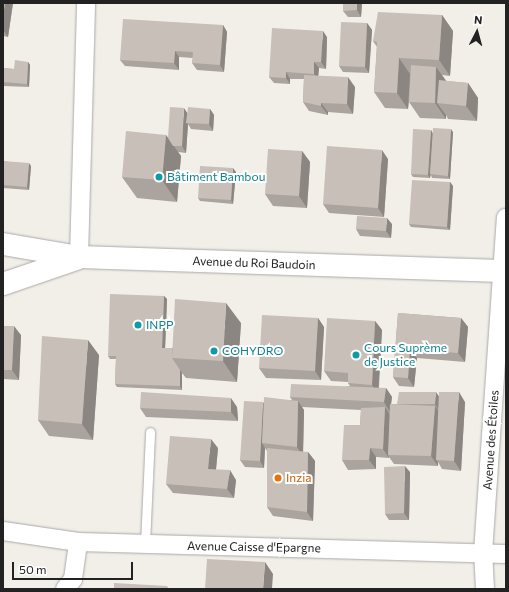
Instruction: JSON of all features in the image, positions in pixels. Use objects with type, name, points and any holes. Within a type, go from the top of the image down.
[{"type":"street","points":[[3,284],[79,258],[86,3]]},
{"type":"street","name":"Avenue des Étoiles","points":[[485,589],[483,553],[504,271],[506,218]]},
{"type":"street","name":"Avenue du Roi Baudoin","points":[[3,244],[79,258],[504,271]]},
{"type":"street","name":"Avenue Caisse d'Epargne","points":[[3,531],[78,542],[506,554]]},
{"type":"street","points":[[70,586],[78,542]]},
{"type":"lane","points":[[144,544],[150,432]]},
{"type":"building","points":[[3,3],[5,3],[3,17]]},
{"type":"building","points":[[343,3],[357,3],[357,10],[343,11]]},
{"type":"building","points":[[378,12],[442,15],[439,60],[399,58],[397,93],[374,92],[377,42],[373,41]]},
{"type":"building","points":[[123,19],[223,25],[220,65],[192,63],[193,52],[175,51],[174,63],[120,60]]},
{"type":"building","points":[[341,22],[367,23],[365,67],[339,66]]},
{"type":"building","points":[[272,28],[323,31],[321,62],[314,62],[314,74],[286,72],[286,78],[269,77]]},
{"type":"building","points":[[15,60],[28,62],[27,84],[3,82],[3,68],[14,69]]},
{"type":"building","points":[[411,65],[436,67],[435,103],[409,102]]},
{"type":"building","points":[[304,75],[348,77],[347,104],[321,103],[321,106],[303,102]]},
{"type":"building","points":[[439,80],[468,83],[466,106],[437,103]]},
{"type":"building","points":[[170,107],[184,108],[182,146],[173,146],[168,138]]},
{"type":"building","points":[[188,107],[210,109],[209,124],[186,123]]},
{"type":"building","points":[[433,128],[451,129],[448,176],[430,174]]},
{"type":"building","points":[[413,129],[431,130],[428,175],[411,174]]},
{"type":"building","points":[[126,131],[166,135],[162,180],[122,177]]},
{"type":"building","points":[[327,146],[382,150],[378,208],[323,204]]},
{"type":"building","points":[[268,149],[302,151],[299,196],[265,194]]},
{"type":"building","points":[[3,161],[29,163],[27,187],[3,185]]},
{"type":"building","points":[[200,166],[233,168],[231,200],[198,198]]},
{"type":"building","points":[[412,180],[450,182],[447,227],[409,224]]},
{"type":"building","points":[[357,216],[387,218],[386,231],[356,229]]},
{"type":"building","name":"INPP","points":[[110,294],[164,296],[162,348],[172,348],[172,358],[180,370],[180,386],[115,384],[116,356],[108,356]]},
{"type":"building","points":[[175,299],[226,303],[223,361],[172,358]]},
{"type":"building","points":[[398,313],[461,318],[458,353],[410,349],[408,378],[393,377]]},
{"type":"building","points":[[262,315],[318,318],[315,371],[259,368]]},
{"type":"building","name":"Cours Suprème de Justice","points":[[327,318],[375,321],[372,385],[348,383],[348,373],[324,371]]},
{"type":"building","points":[[3,326],[14,326],[12,370],[3,370]]},
{"type":"building","points":[[42,336],[88,340],[82,424],[38,420]]},
{"type":"building","points":[[291,384],[386,388],[384,402],[290,397]]},
{"type":"building","points":[[141,392],[231,398],[231,412],[140,408]]},
{"type":"building","points":[[399,392],[436,392],[435,404],[397,404]]},
{"type":"building","points":[[439,392],[459,392],[454,461],[436,460]]},
{"type":"building","points":[[264,397],[298,401],[297,447],[262,443]]},
{"type":"building","points":[[244,401],[263,402],[260,461],[240,460]]},
{"type":"building","points":[[390,404],[435,406],[431,456],[388,455]]},
{"type":"building","points":[[385,407],[383,449],[370,448],[369,460],[342,460],[344,425],[360,425],[361,408]]},
{"type":"building","points":[[170,436],[211,439],[208,469],[230,470],[227,489],[166,484]]},
{"type":"building","points":[[267,448],[308,452],[307,512],[267,507]]},
{"type":"building","points":[[405,466],[404,513],[385,514],[384,467]]},
{"type":"building","points":[[207,559],[265,562],[263,589],[205,589]]},
{"type":"building","points":[[114,583],[167,586],[169,589],[114,589]]},
{"type":"place","name":"Bâtiment Bambou","points":[[159,177]]},
{"type":"place","name":"INPP","points":[[138,325]]},
{"type":"place","name":"COHYDRO","points":[[214,351]]},
{"type":"place","name":"Cours Suprème de Justice","points":[[356,355]]},
{"type":"place","name":"Inzia","points":[[278,478]]}]
